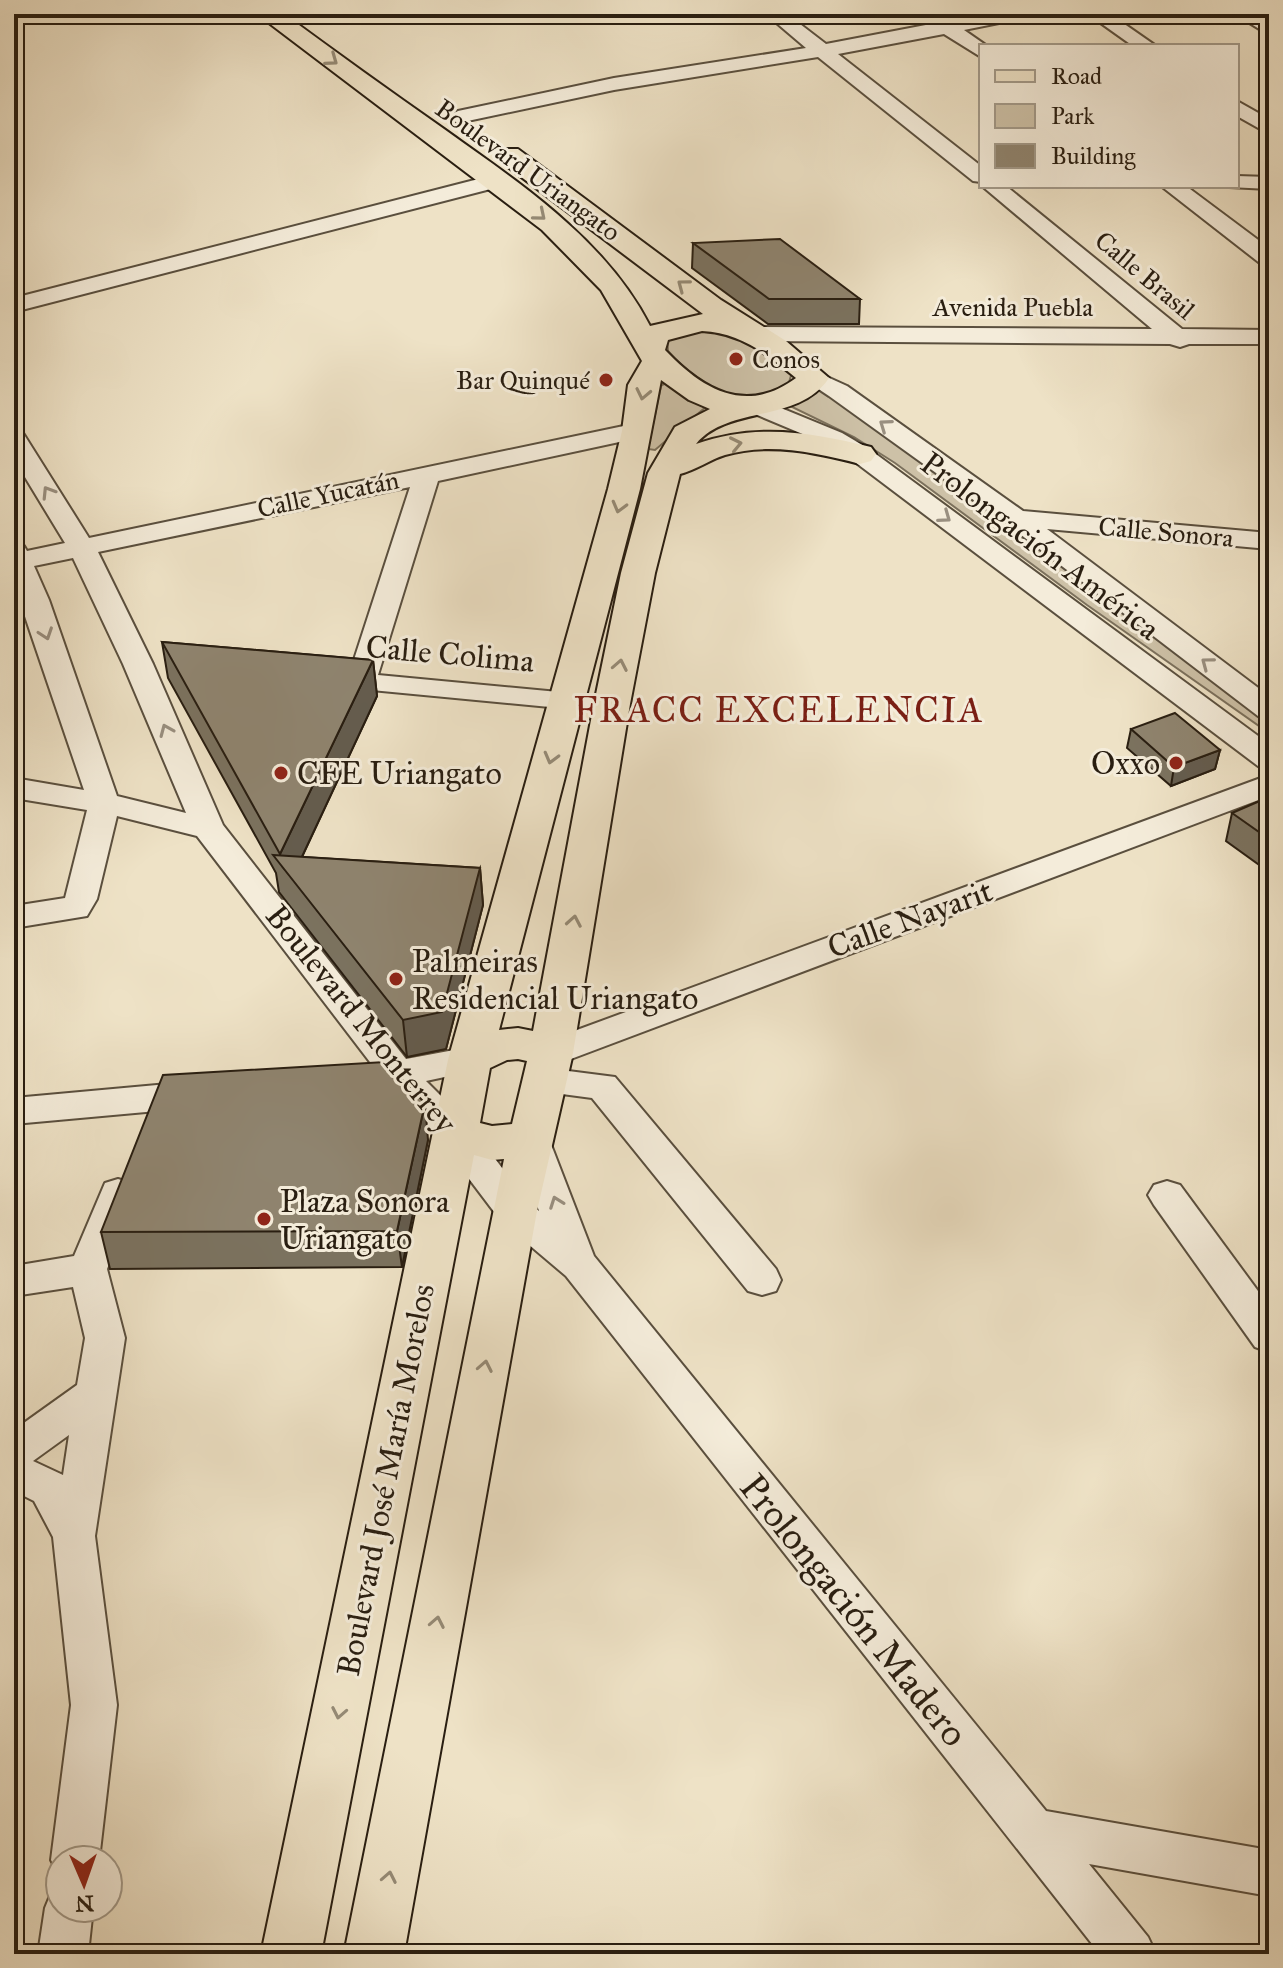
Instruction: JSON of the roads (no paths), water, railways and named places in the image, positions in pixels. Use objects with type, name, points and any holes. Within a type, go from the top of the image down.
[{"type":"main road","name":"Boulevard Uriangato","points":[[269,14],[498,180],[586,254],[620,295],[654,356]]},
{"type":"main road","points":[[307,14],[345,40]]},
{"type":"main road","name":"Boulevard Uriangato","points":[[433,100],[711,306],[753,332],[802,369]]},
{"type":"main road","name":"Boulevard José María Morelos","points":[[291,1954],[470,1060],[638,431],[643,385],[654,356],[654,335],[678,325],[712,321],[753,332]]},
{"type":"main road","points":[[654,356],[695,389],[719,402],[749,406]]},
{"type":"main road","points":[[374,1954],[514,1211],[548,1067],[612,704],[638,573],[664,473],[686,434],[749,406],[795,394],[802,369]]},
{"type":"main road","points":[[664,473],[699,454],[749,441],[796,441],[860,454]]},
{"type":"main road","points":[[470,1060],[499,1044],[527,1043],[548,1067]]},
{"type":"main road","points":[[455,1133],[492,1143],[532,1139]]},
{"type":"street","points":[[775,14],[979,174]]},
{"type":"street","points":[[929,14],[979,50]]},
{"type":"street","points":[[458,117],[614,84],[822,51],[1017,14]]},
{"type":"street","points":[[1097,14],[1143,44]]},
{"type":"street","points":[[1244,14],[1269,29]]},
{"type":"street","points":[[1240,109],[1269,106]]},
{"type":"street","points":[[1240,109],[1269,128]]},
{"type":"street","points":[[14,305],[498,180]]},
{"type":"street","points":[[1239,182],[1269,183]]},
{"type":"street","name":"Calle Brasil","points":[[995,188],[1181,341]]},
{"type":"street","points":[[1175,188],[1269,259]]},
{"type":"street","name":"Avenida Puebla","points":[[753,332],[1181,341],[1269,346]]},
{"type":"street","name":"Avenida Puebla","points":[[802,369],[812,345],[828,342],[1181,341],[1269,337]]},
{"type":"street","name":"Prolongación América","points":[[802,369],[838,391],[1016,518],[1269,710]]},
{"type":"street","name":"Prolongación América","points":[[749,406],[833,438],[860,454],[1269,759]]},
{"type":"street","name":"Calle Yucatán","points":[[16,556],[81,546],[638,431]]},
{"type":"street","name":"Boulevard Monterrey","points":[[14,438],[81,546],[138,664],[208,828],[397,1073],[455,1133],[514,1211]]},
{"type":"street","points":[[361,682],[427,473]]},
{"type":"street","name":"Calle Sonora","points":[[1016,518],[1269,541]]},
{"type":"street","points":[[14,917],[75,908],[81,899],[104,803],[24,598],[16,556]]},
{"type":"street","points":[[138,664],[169,667]]},
{"type":"street","name":"Calle Colima","points":[[304,677],[612,704]]},
{"type":"street","name":"Calle Nayarit","points":[[548,1067],[1269,785]]},
{"type":"street","points":[[147,814],[168,811],[183,802],[190,787]]},
{"type":"street","points":[[14,788],[104,803],[208,828]]},
{"type":"street","points":[[351,1084],[470,1060]]},
{"type":"street","points":[[548,1067],[602,1086],[762,1280]]},
{"type":"street","points":[[14,1111],[231,1092]]},
{"type":"street","points":[[77,1844],[94,1705],[74,1536],[105,1338],[88,1269],[156,1097]]},
{"type":"street","name":"Prolongación Madero","points":[[532,1139],[579,1265]]},
{"type":"street","points":[[1167,1195],[1269,1336]]},
{"type":"street","name":"Prolongación Madero","points":[[514,1211],[579,1265],[1131,1954]]},
{"type":"street","points":[[14,1281],[88,1269]]},
{"type":"street","points":[[14,1452],[96,1394]]},
{"type":"street","points":[[14,1471],[49,1488],[74,1536]]},
{"type":"street","points":[[1030,1831],[1269,1873]]},
{"type":"street","points":[[63,1954],[67,1924]]},
{"type":"place","name":"Conos","points":[[736,359]]},
{"type":"place","name":"Bar Quinqué","points":[[606,380]]},
{"type":"place","name":"Oxxo","points":[[1176,763]]},
{"type":"place","name":"CFE Uriangato","points":[[281,773]]},
{"type":"place","name":"Palmeiras Residencial Uriangato","points":[[396,979]]},
{"type":"place","name":"Plaza Sonora Uriangato","points":[[264,1219]]},
{"type":"district","name":"FRACC EXCELENCIA","points":[[779,710]]}]
